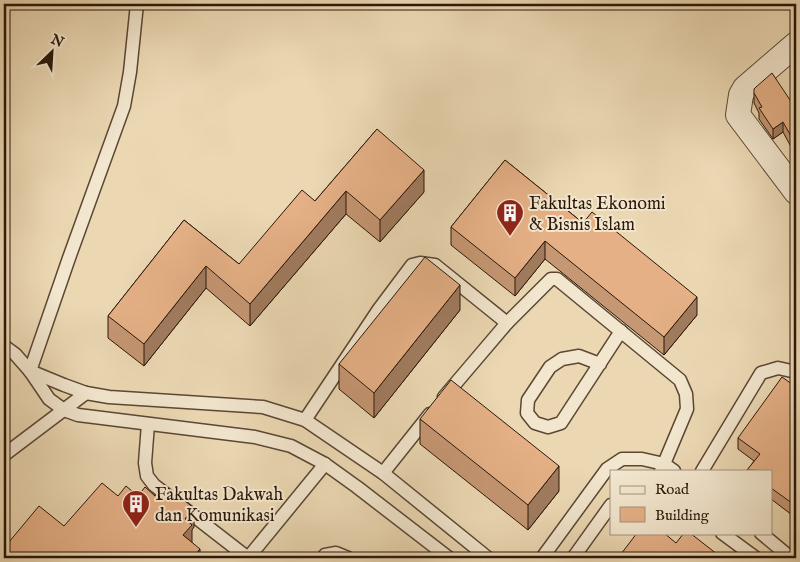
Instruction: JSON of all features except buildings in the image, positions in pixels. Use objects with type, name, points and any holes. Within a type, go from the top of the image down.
[{"type":"street","points":[[796,44],[745,88],[741,95],[738,115],[796,192]]},
{"type":"lane","points":[[30,371],[124,106],[130,72],[137,4]]},
{"type":"lane","points":[[304,420],[379,309],[412,265],[420,263],[435,266],[507,323]]},
{"type":"lane","points":[[384,473],[449,390],[507,323],[551,279],[557,279],[680,380],[686,394],[687,409],[666,469],[642,459],[622,459],[607,469],[542,558]]},
{"type":"lane","points":[[600,364],[579,356],[562,358],[550,367],[528,400],[527,413],[535,423],[548,427],[560,423],[600,364],[621,331]]},
{"type":"lane","points":[[4,346],[30,371],[49,399],[64,410],[78,415],[255,437],[291,446],[325,464],[357,486],[448,558]]},
{"type":"lane","points":[[703,470],[761,373],[778,368],[796,372]]},
{"type":"lane","points":[[30,371],[86,393],[109,397],[263,407],[304,420],[384,473],[488,558]]},
{"type":"lane","points":[[4,455],[86,393]]},
{"type":"lane","points":[[148,424],[145,463],[147,476],[154,485],[248,558],[325,464]]},
{"type":"lane","points":[[572,558],[610,506]]},
{"type":"lane","points":[[723,534],[756,558]]},
{"type":"lane","points":[[762,534],[791,558]]},
{"type":"lane","points":[[323,558],[326,555],[336,553],[348,558]]},
{"type":"place","name":"Fakultas Ekonomi & Bisnis Islam","points":[[510,237]]},
{"type":"place","name":"Fakultas Dakwah dan Komunikasi","points":[[136,528]]}]
